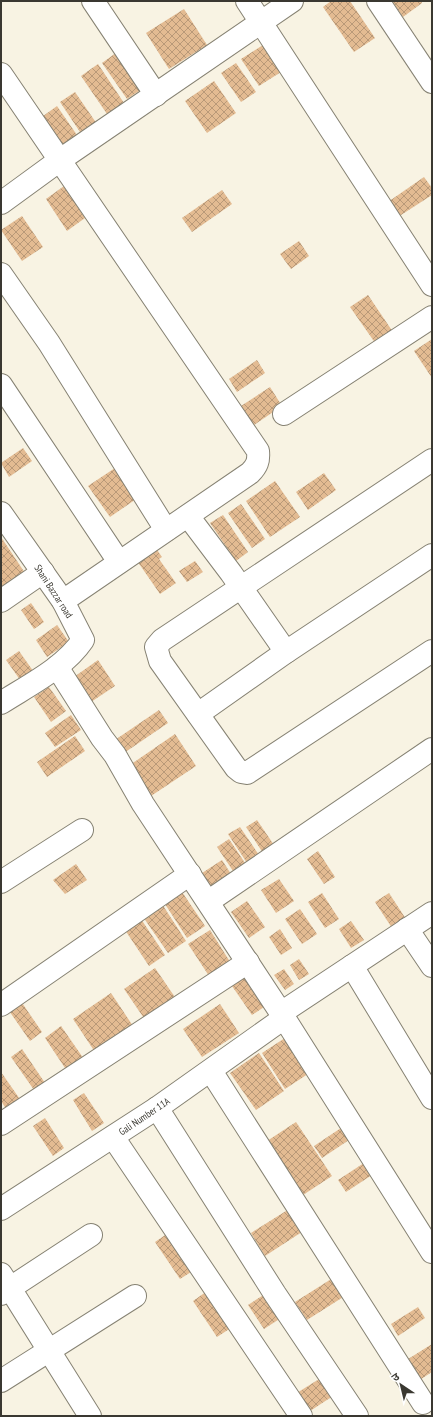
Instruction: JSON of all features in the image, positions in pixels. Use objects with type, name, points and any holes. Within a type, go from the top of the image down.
[{"type":"street","points":[[93,1],[156,95]]},
{"type":"street","points":[[247,1],[432,285]]},
{"type":"street","points":[[1,203],[60,160],[292,1]]},
{"type":"street","points":[[378,1],[432,82]]},
{"type":"street","points":[[1,74],[258,451],[259,461],[250,473],[63,601]]},
{"type":"street","points":[[1,274],[50,342],[166,530]]},
{"type":"street","points":[[284,414],[432,317]]},
{"type":"street","points":[[1,385],[119,562]]},
{"type":"street","points":[[432,460],[162,640],[156,647],[160,661],[236,768],[241,772],[247,773],[432,651]]},
{"type":"street","points":[[188,516],[286,652]]},
{"type":"street","name":"Shani Bazzar road","points":[[3,519],[63,601],[83,640],[77,649],[57,667]]},
{"type":"street","points":[[198,714],[286,652],[432,555]]},
{"type":"street","points":[[1,601],[43,572]]},
{"type":"street","points":[[1,703],[57,667],[115,755],[143,804],[209,901],[283,1016],[432,1252]]},
{"type":"street","points":[[209,901],[432,749]]},
{"type":"street","points":[[1,882],[82,830]]},
{"type":"street","points":[[1,1004],[190,874]]},
{"type":"street","name":"Gali Number 11A","points":[[1,1209],[113,1137],[211,1071],[352,966],[432,912]]},
{"type":"street","points":[[407,929],[432,966]]},
{"type":"street","points":[[1,1124],[248,962]]},
{"type":"street","points":[[352,966],[432,1098]]},
{"type":"street","points":[[211,1071],[423,1403]]},
{"type":"street","points":[[157,1108],[275,1294],[357,1416]]},
{"type":"street","points":[[113,1137],[301,1416]]},
{"type":"street","points":[[90,1416],[49,1350],[4,1286],[91,1235]]},
{"type":"street","points":[[1,1381],[135,1296]]},
{"type":"building","points":[[331,1],[350,1],[375,38],[354,52],[323,7]]},
{"type":"building","points":[[392,1],[421,1],[422,3],[403,17]]},
{"type":"building","points":[[184,9],[207,45],[169,69],[146,33]]},
{"type":"building","points":[[263,45],[281,72],[259,86],[241,59]]},
{"type":"building","points":[[120,50],[145,87],[127,99],[102,63]]},
{"type":"building","points":[[236,63],[256,92],[241,102],[221,73]]},
{"type":"building","points":[[98,64],[124,103],[107,114],[81,76]]},
{"type":"building","points":[[214,81],[236,113],[207,133],[185,101]]},
{"type":"building","points":[[75,92],[97,124],[82,135],[60,102]]},
{"type":"building","points":[[57,106],[79,138],[60,150],[39,119]]},
{"type":"building","points":[[424,177],[432,188],[432,195],[398,217],[388,202]]},
{"type":"building","points":[[64,186],[85,218],[67,231],[46,199]]},
{"type":"building","points":[[222,190],[232,204],[192,232],[182,218]]},
{"type":"building","points":[[22,216],[43,247],[22,261],[1,230]]},
{"type":"building","points":[[299,241],[309,256],[291,269],[280,254]]},
{"type":"building","points":[[368,295],[395,335],[378,347],[350,307]]},
{"type":"building","points":[[432,339],[432,378],[414,351]]},
{"type":"building","points":[[257,360],[265,373],[237,392],[229,379]]},
{"type":"building","points":[[270,387],[282,406],[254,425],[241,406]]},
{"type":"building","points":[[23,448],[32,461],[9,477],[1,463]]},
{"type":"building","points":[[121,464],[142,495],[110,517],[88,486]]},
{"type":"building","points":[[324,473],[336,490],[308,510],[296,492]]},
{"type":"building","points":[[275,481],[300,517],[270,537],[246,501]]},
{"type":"building","points":[[241,504],[265,539],[252,548],[228,513]]},
{"type":"building","points":[[223,515],[248,552],[236,561],[210,523]]},
{"type":"building","points":[[1,537],[29,579],[1,598]]},
{"type":"building","points":[[153,544],[162,557],[159,559],[176,583],[160,594],[133,555]]},
{"type":"building","points":[[195,561],[203,572],[187,582],[179,571]]},
{"type":"building","points":[[31,603],[44,622],[34,629],[21,610]]},
{"type":"building","points":[[57,625],[69,642],[47,657],[36,640]]},
{"type":"building","points":[[19,651],[36,675],[23,684],[6,660]]},
{"type":"building","points":[[98,660],[115,686],[91,702],[74,677]]},
{"type":"building","points":[[49,687],[66,711],[51,722],[34,697]]},
{"type":"building","points":[[159,710],[168,723],[124,753],[115,740]]},
{"type":"building","points":[[71,715],[81,730],[55,747],[45,733]]},
{"type":"building","points":[[175,734],[196,766],[151,796],[130,765]]},
{"type":"building","points":[[75,736],[85,751],[47,777],[37,762]]},
{"type":"building","points":[[257,820],[274,845],[263,853],[246,827]]},
{"type":"building","points":[[240,827],[259,855],[247,863],[228,834]]},
{"type":"building","points":[[229,839],[245,863],[233,871],[217,847]]},
{"type":"building","points":[[318,851],[335,877],[324,884],[307,859]]},
{"type":"building","points":[[222,860],[231,874],[208,889],[199,875]]},
{"type":"building","points":[[76,864],[87,880],[65,894],[53,880]]},
{"type":"building","points":[[279,879],[294,901],[276,913],[261,890]]},
{"type":"building","points":[[180,889],[205,926],[187,938],[163,901]]},
{"type":"building","points":[[322,893],[339,919],[325,928],[308,902]]},
{"type":"building","points":[[389,893],[406,919],[392,928],[375,902]]},
{"type":"building","points":[[160,901],[186,941],[168,953],[141,914]]},
{"type":"building","points":[[247,901],[265,927],[249,938],[231,912]]},
{"type":"building","points":[[300,909],[317,934],[302,944],[285,919]]},
{"type":"building","points":[[139,916],[165,955],[149,966],[123,927]]},
{"type":"building","points":[[351,921],[364,940],[351,948],[339,929]]},
{"type":"building","points":[[280,929],[292,948],[281,955],[269,937]]},
{"type":"building","points":[[210,930],[232,965],[211,979],[188,944]]},
{"type":"building","points":[[299,959],[309,974],[299,980],[290,965]]},
{"type":"building","points":[[155,968],[179,1003],[148,1024],[124,989]]},
{"type":"building","points":[[284,969],[294,984],[285,990],[274,975]]},
{"type":"building","points":[[247,976],[267,1005],[252,1015],[232,986]]},
{"type":"building","points":[[111,993],[135,1029],[97,1055],[73,1019]]},
{"type":"building","points":[[18,997],[42,1032],[30,1041],[5,1005]]},
{"type":"building","points":[[220,1004],[239,1033],[202,1057],[183,1029]]},
{"type":"building","points":[[61,1026],[86,1062],[69,1074],[45,1038]]},
{"type":"building","points":[[288,1036],[311,1072],[285,1089],[262,1053]]},
{"type":"building","points":[[22,1049],[45,1083],[34,1090],[11,1057]]},
{"type":"building","points":[[259,1053],[284,1091],[256,1110],[230,1073]]},
{"type":"building","points":[[1,1072],[24,1105],[10,1115],[1,1101]]},
{"type":"building","points":[[84,1093],[104,1123],[92,1131],[73,1100]]},
{"type":"building","points":[[45,1118],[64,1148],[53,1156],[33,1126]]},
{"type":"building","points":[[296,1122],[332,1176],[303,1195],[267,1141]]},
{"type":"building","points":[[344,1126],[352,1138],[322,1158],[314,1146]]},
{"type":"building","points":[[367,1161],[375,1173],[346,1192],[338,1180]]},
{"type":"building","points":[[294,1206],[308,1228],[265,1256],[251,1233]]},
{"type":"building","points":[[174,1229],[199,1267],[180,1279],[155,1242]]},
{"type":"building","points":[[336,1276],[348,1294],[307,1320],[295,1302]]},
{"type":"building","points":[[213,1287],[237,1324],[217,1337],[193,1301]]},
{"type":"building","points":[[265,1294],[281,1318],[264,1329],[248,1305]]},
{"type":"building","points":[[418,1307],[425,1318],[398,1336],[391,1324]]},
{"type":"building","points":[[432,1344],[432,1372],[418,1381],[405,1361]]},
{"type":"building","points":[[324,1376],[336,1394],[304,1415],[292,1396]]}]
